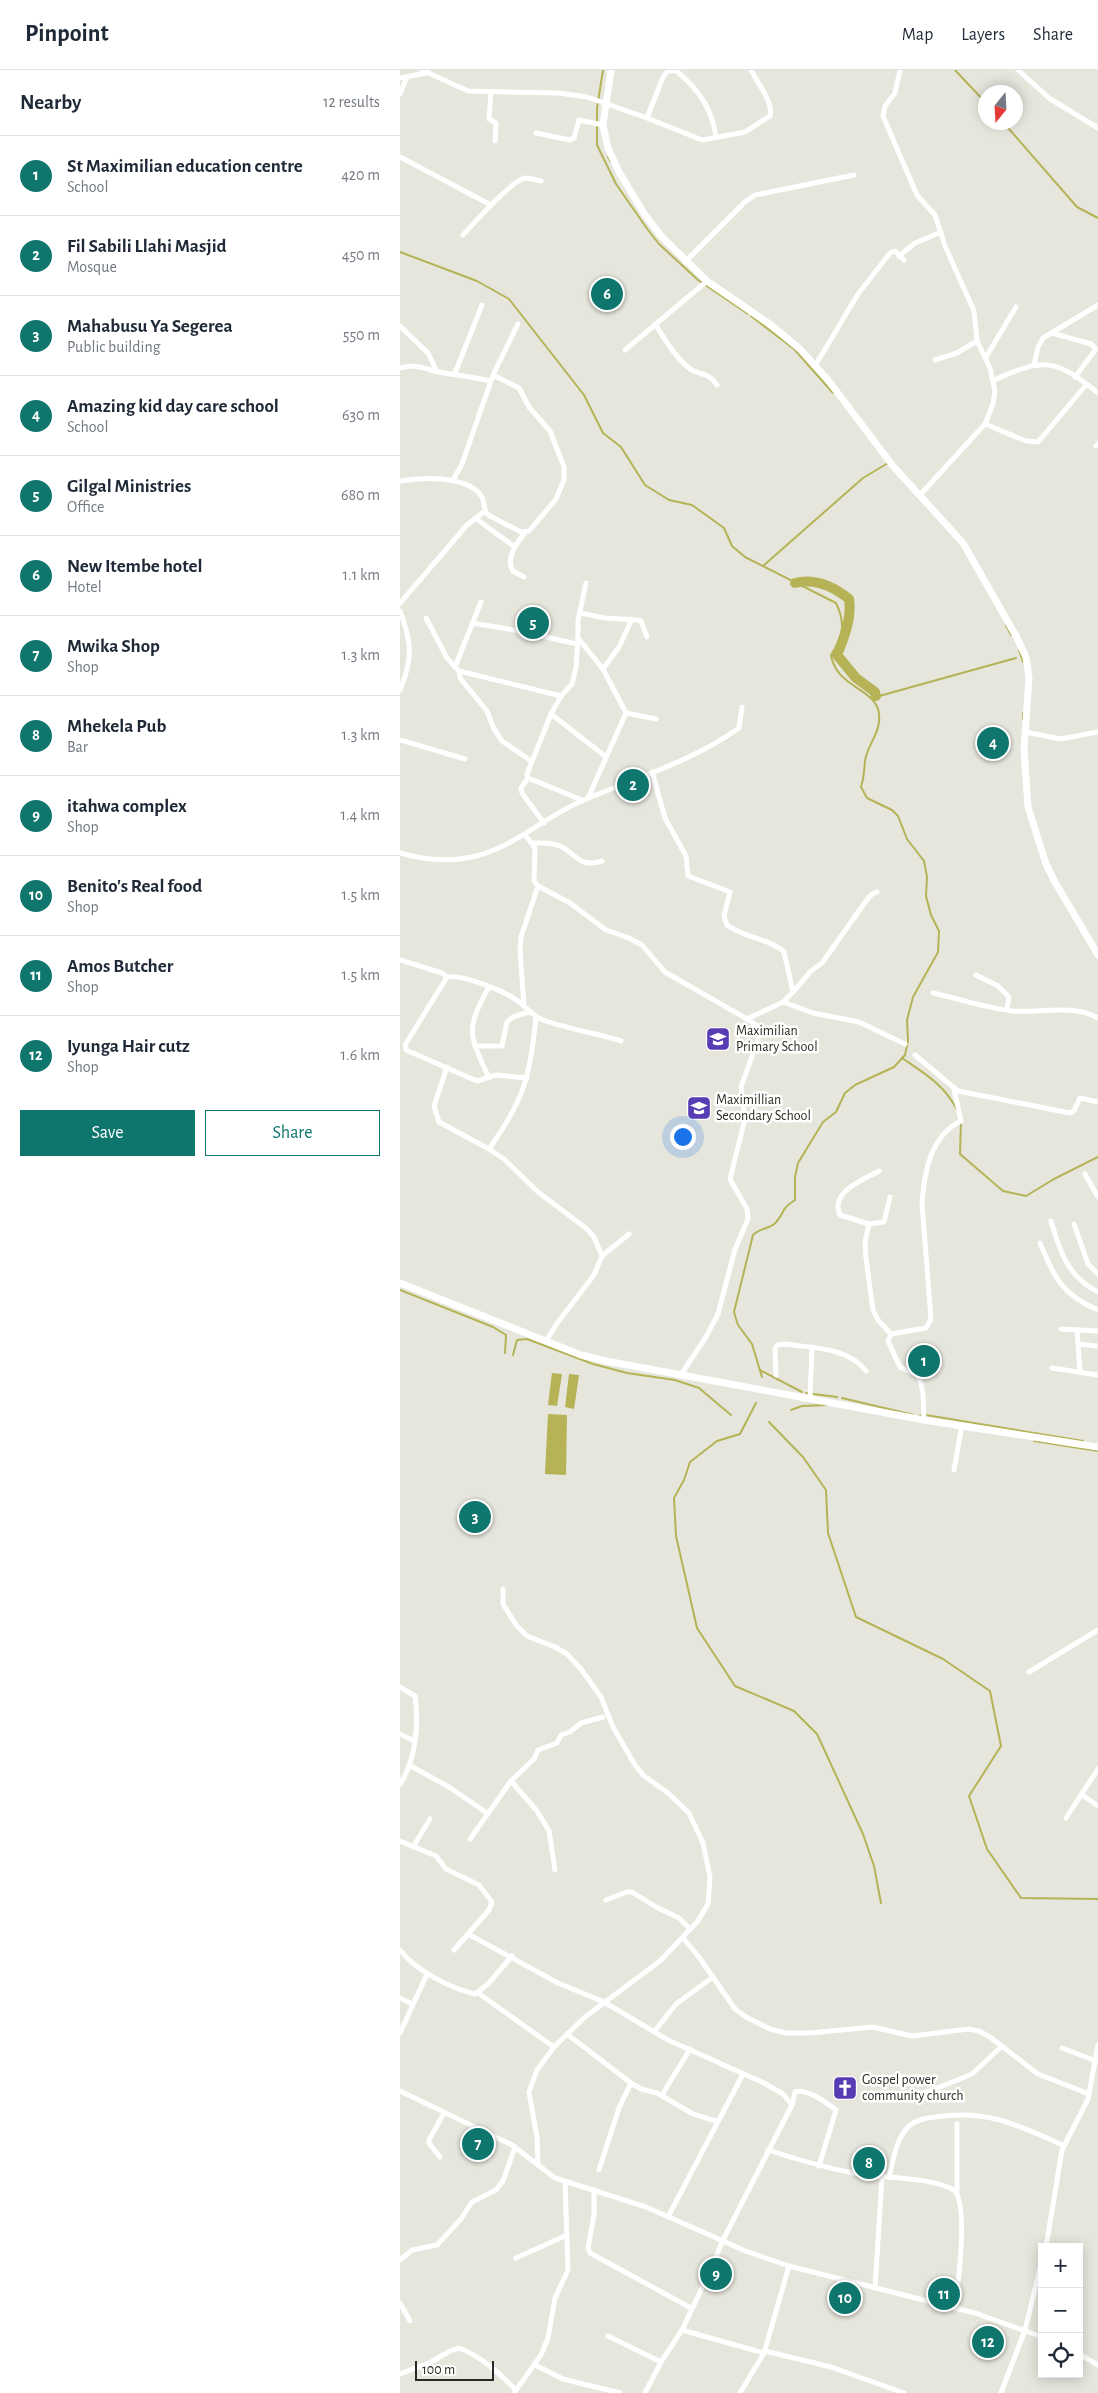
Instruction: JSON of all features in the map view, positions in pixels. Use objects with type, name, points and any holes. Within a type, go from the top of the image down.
[{"type":"main road","points":[[611,70],[603,125],[608,148],[632,195],[662,237],[685,262],[707,282],[771,325],[815,366],[919,496],[963,543],[1022,648],[1028,667],[1029,678],[1024,770],[1028,807],[1032,823],[1055,882],[1098,954]]},
{"type":"main road","points":[[400,1283],[546,1341],[606,1361],[924,1420],[1098,1447]]},
{"type":"street","points":[[647,118],[663,77],[667,72],[675,70],[707,105],[714,123],[716,138]]},
{"type":"street","points":[[400,78],[424,72],[468,90],[559,93],[606,102],[695,139],[702,140],[744,132],[770,116],[772,111],[751,70]]},
{"type":"street","points":[[900,70],[895,94],[885,106],[882,116],[917,195],[935,215],[956,271],[974,311],[977,341],[986,357],[994,380],[995,390],[993,404],[985,424],[919,496]]},
{"type":"street","points":[[1018,70],[1049,98],[1098,128]]},
{"type":"street","points":[[400,94],[407,77]]},
{"type":"street","points":[[491,92],[488,119],[496,123],[496,141]]},
{"type":"street","points":[[536,132],[570,140],[574,138],[579,120],[603,125]]},
{"type":"street","points":[[401,159],[491,205]]},
{"type":"street","points":[[685,262],[745,202],[755,195],[854,175]]},
{"type":"street","points":[[463,235],[491,205],[523,178],[541,181]]},
{"type":"street","points":[[899,256],[916,242],[941,232]]},
{"type":"street","points":[[815,366],[871,276],[892,251],[904,260]]},
{"type":"street","points":[[625,350],[707,282]]},
{"type":"street","points":[[455,373],[482,305]]},
{"type":"street","points":[[1034,365],[1040,342],[1098,305]]},
{"type":"street","points":[[986,357],[1016,307]]},
{"type":"street","points":[[453,480],[462,464],[490,381],[518,324]]},
{"type":"street","points":[[655,324],[676,356],[691,370],[710,376],[718,386]]},
{"type":"street","points":[[400,326],[428,353],[437,372]]},
{"type":"street","points":[[1052,333],[1091,344],[1096,349],[1075,377]]},
{"type":"street","points":[[935,360],[957,353],[977,341]]},
{"type":"street","points":[[400,368],[420,365],[437,372],[455,373],[490,381]]},
{"type":"street","points":[[994,380],[1034,365],[1055,365],[1098,394]]},
{"type":"street","points":[[493,375],[519,388],[529,407],[550,431],[564,467],[564,480],[556,499],[515,547],[510,568],[524,577]]},
{"type":"street","points":[[985,424],[1026,441],[1038,442],[1086,385]]},
{"type":"street","points":[[400,481],[414,478],[453,480],[477,492],[482,497],[485,511],[525,533]]},
{"type":"street","points":[[400,604],[452,541],[475,518],[485,511]]},
{"type":"street","points":[[475,518],[515,547]]},
{"type":"street","points":[[544,823],[522,793],[521,788],[528,778],[527,770],[550,714],[561,696],[572,684],[580,613],[586,583]]},
{"type":"street","points":[[457,669],[481,602]]},
{"type":"street","points":[[400,612],[406,630],[410,661],[400,690]]},
{"type":"street","points":[[580,613],[605,618],[641,621],[647,637]]},
{"type":"street","points":[[426,618],[447,658],[457,669],[460,678],[487,711],[494,729],[502,741],[531,761]]},
{"type":"street","points":[[602,669],[618,647],[632,619]]},
{"type":"street","points":[[472,623],[577,641],[602,669],[626,713]]},
{"type":"street","points":[[457,669],[561,696]]},
{"type":"street","points":[[400,853],[432,860],[471,857],[494,851],[582,800],[694,756],[739,728],[742,707]]},
{"type":"street","points":[[626,713],[656,719]]},
{"type":"street","points":[[588,798],[605,756],[626,713]]},
{"type":"street","points":[[550,714],[605,756]]},
{"type":"street","points":[[1025,732],[1061,739],[1098,732]]},
{"type":"street","points":[[400,740],[465,759]]},
{"type":"street","points":[[652,772],[665,818],[686,856],[688,876],[730,892],[724,916],[727,925],[739,933],[770,943],[784,952],[794,992]]},
{"type":"street","points":[[528,778],[582,800]]},
{"type":"street","points":[[525,834],[535,848],[534,881],[538,886],[570,903],[606,930],[642,945],[665,972],[747,1019],[756,1026],[758,1031],[758,1040],[740,1087],[745,1119],[730,1179],[747,1209],[748,1218],[735,1249],[718,1314],[706,1337],[680,1376]]},
{"type":"street","points":[[532,843],[559,846],[579,861],[586,863],[602,861]]},
{"type":"street","points":[[524,1006],[521,938],[538,886]]},
{"type":"street","points":[[747,1019],[783,1002],[794,992],[811,971],[822,963],[866,901],[872,894],[877,892]]},
{"type":"street","points":[[400,960],[442,973],[447,977],[457,977],[489,987],[511,996],[536,1018],[621,1041]]},
{"type":"street","points":[[976,975],[998,986],[1008,994],[1007,1009]]},
{"type":"street","points":[[447,977],[405,1047],[409,1052],[478,1081],[504,1076],[527,1078]]},
{"type":"street","points":[[489,987],[473,1017],[472,1032],[474,1046],[489,1078]]},
{"type":"street","points":[[933,993],[1007,1009],[1087,1013],[1098,1018]]},
{"type":"street","points":[[783,1002],[813,1013],[859,1022],[905,1044]]},
{"type":"street","points":[[474,1046],[502,1046],[509,1019],[529,1012]]},
{"type":"street","points":[[489,1148],[509,1121],[527,1078],[536,1018]]},
{"type":"street","points":[[915,1055],[954,1089],[1070,1113],[1074,1111],[1080,1098],[1098,1102]]},
{"type":"street","points":[[447,1067],[435,1101],[436,1117],[439,1122],[489,1148],[504,1159],[538,1192],[587,1229],[594,1237],[602,1256]]},
{"type":"street","points":[[891,1334],[926,1328],[932,1319],[922,1204],[923,1186],[931,1156],[942,1134],[961,1121],[954,1089]]},
{"type":"street","points":[[879,1170],[844,1191],[839,1202],[840,1215],[869,1224],[884,1222],[890,1197]]},
{"type":"street","points":[[1085,1174],[1098,1197]]},
{"type":"street","points":[[1051,1221],[1059,1249],[1069,1269],[1080,1282],[1098,1292]]},
{"type":"street","points":[[869,1224],[865,1242],[873,1310],[878,1320],[891,1334]]},
{"type":"street","points":[[1074,1224],[1088,1264],[1098,1274]]},
{"type":"street","points":[[546,1341],[558,1322],[594,1276],[602,1256],[629,1234]]},
{"type":"street","points":[[1040,1243],[1053,1275],[1062,1287],[1078,1300],[1098,1310]]},
{"type":"street","points":[[1061,1329],[1098,1331]]},
{"type":"street","points":[[1077,1330],[1080,1372]]},
{"type":"street","points":[[891,1334],[888,1341],[898,1365],[917,1376],[920,1380],[923,1393],[924,1420]]},
{"type":"street","points":[[1078,1344],[1098,1346]]},
{"type":"street","points":[[776,1374],[775,1349],[777,1345],[812,1347],[856,1359],[866,1371]]},
{"type":"street","points":[[810,1398],[812,1347]]},
{"type":"street","points":[[1052,1368],[1098,1374]]},
{"type":"street","points":[[954,1470],[962,1425]]},
{"type":"street","points":[[503,1589],[503,1604],[516,1625],[527,1636],[550,1644],[567,1654],[581,1669],[601,1697],[613,1727],[635,1766],[644,1776],[680,1803],[694,1820],[709,1868],[710,1886],[706,1911],[660,1961],[604,2002],[567,2034],[554,2047],[537,2070],[529,2090],[537,2137],[538,2165]]},
{"type":"street","points":[[1029,1672],[1098,1630]]},
{"type":"street","points":[[400,1687],[414,1696],[416,1730],[409,1765],[400,1784]]},
{"type":"street","points":[[470,1839],[511,1781],[534,1759],[538,1750],[557,1744],[561,1735],[570,1732],[580,1723],[603,1718]]},
{"type":"street","points":[[400,1734],[414,1741]]},
{"type":"street","points":[[409,1765],[487,1813]]},
{"type":"street","points":[[1066,1818],[1098,1769]]},
{"type":"street","points":[[511,1781],[537,1811],[549,1831],[555,1870]]},
{"type":"street","points":[[1082,1795],[1098,1806]]},
{"type":"street","points":[[413,1847],[430,1819]]},
{"type":"street","points":[[400,1840],[436,1856],[446,1869],[479,1885],[492,1902],[492,1907],[470,1935],[454,1950]]},
{"type":"street","points":[[606,1900],[632,1892],[656,1907],[679,1918],[690,1929]]},
{"type":"street","points":[[470,1935],[512,1956],[558,1983],[604,2002],[654,2032],[776,2090],[792,2105]]},
{"type":"street","points":[[683,1938],[713,1977],[724,1997],[739,2013],[761,2025],[780,2032],[810,2033],[873,2027],[912,2036],[969,2030],[982,2032],[1038,2074],[1090,2094]]},
{"type":"street","points":[[400,1950],[407,1959],[427,1974],[468,1992],[478,1993],[554,2047]]},
{"type":"street","points":[[478,1993],[512,1956]]},
{"type":"street","points":[[400,2033],[427,1974]]},
{"type":"street","points":[[654,2032],[676,2004],[713,1977]]},
{"type":"street","points":[[400,1998],[412,2004]]},
{"type":"street","points":[[567,2034],[631,2083],[662,2096],[693,2114],[716,2121]]},
{"type":"street","points":[[1047,2243],[1063,2145],[1090,2094],[1098,2045]]},
{"type":"street","points":[[901,2100],[930,2091],[972,2074],[1002,2046]]},
{"type":"street","points":[[1062,2048],[1096,2061]]},
{"type":"street","points":[[662,2096],[690,2049]]},
{"type":"street","points":[[668,2217],[716,2121],[743,2074]]},
{"type":"street","points":[[599,2170],[619,2108],[631,2083]]},
{"type":"street","points":[[400,2091],[515,2147],[555,2178],[565,2182],[646,2207],[722,2242],[789,2266],[975,2313],[1038,2335]]},
{"type":"street","points":[[646,2393],[660,2362],[682,2330],[722,2242],[792,2105],[795,2092],[798,2091],[809,2093],[836,2110],[820,2166]]},
{"type":"street","points":[[440,2157],[429,2143],[444,2113]]},
{"type":"street","points":[[889,2177],[896,2149],[905,2130],[912,2123],[924,2119],[984,2115],[1010,2122],[1063,2145]]},
{"type":"street","points":[[955,2308],[961,2237],[960,2202],[957,2193],[957,2124]]},
{"type":"street","points":[[400,2260],[419,2247],[429,2248],[437,2245],[461,2219],[472,2202],[496,2190],[506,2173],[515,2147]]},
{"type":"street","points":[[768,2150],[820,2166],[882,2177],[934,2183],[949,2187],[957,2193]]},
{"type":"street","points":[[875,2288],[882,2177]]},
{"type":"street","points":[[400,2374],[431,2362],[459,2348],[497,2372],[515,2392],[535,2365],[548,2338],[555,2298],[568,2270],[565,2182]]},
{"type":"street","points":[[594,2190],[594,2214],[588,2248],[590,2253],[691,2308]]},
{"type":"street","points":[[516,2258],[567,2235]]},
{"type":"street","points":[[740,2393],[765,2352],[789,2266]]},
{"type":"street","points":[[1001,2393],[1025,2330],[1038,2276]]},
{"type":"street","points":[[400,2303],[410,2321]]},
{"type":"street","points":[[682,2330],[831,2367],[904,2393]]},
{"type":"street","points":[[608,2336],[660,2362]]},
{"type":"street","points":[[1083,2356],[1098,2365]]},
{"type":"street","points":[[535,2365],[562,2379],[620,2393]]},
{"type":"shaded area","points":[[552,1373],[562,1374],[557,1406],[548,1405]]},
{"type":"shaded area","points":[[569,1374],[579,1375],[574,1409],[565,1407]]},
{"type":"shaded area","points":[[548,1414],[567,1415],[566,1475],[545,1474]]},
{"type":"waterway","points":[[597,121],[597,108],[603,70]]},
{"type":"waterway","points":[[955,70],[978,94]]},
{"type":"waterway","points":[[597,126],[597,145],[616,184],[659,244],[698,280],[748,314]]},
{"type":"waterway","points":[[1010,130],[1077,207],[1098,218]]},
{"type":"waterway","points":[[608,157],[611,162]]},
{"type":"waterway","points":[[400,252],[477,281],[509,299],[584,395],[603,433],[621,447],[645,485],[669,500],[692,505],[724,528],[732,546],[745,557],[836,603],[841,617],[842,630],[831,655],[834,665],[839,674],[868,696],[878,709],[879,724],[866,755],[861,787],[867,798],[892,810],[898,816],[907,839],[924,861],[927,877],[926,896],[931,915],[939,931],[938,952],[913,997],[907,1020],[908,1041],[905,1055],[894,1067],[855,1085],[845,1093],[836,1112],[823,1122],[798,1163],[795,1177],[795,1200],[785,1208],[775,1224],[753,1235],[734,1312],[738,1325],[752,1344],[762,1377]]},
{"type":"waterway","points":[[751,316],[794,349],[833,393]]},
{"type":"waterway","points":[[763,566],[863,478],[888,463]]},
{"type":"waterway","points":[[795,583],[810,582],[824,585],[849,599],[848,621],[837,655],[856,678],[875,692],[876,696]]},
{"type":"waterway","points":[[1006,625],[1011,635]]},
{"type":"waterway","points":[[1019,650],[1023,662]]},
{"type":"waterway","points":[[872,698],[1016,658]]},
{"type":"waterway","points":[[1023,713],[1023,719]]},
{"type":"waterway","points":[[902,1058],[926,1074],[940,1087],[957,1110]]},
{"type":"waterway","points":[[961,1121],[960,1154],[1003,1191],[1026,1196],[1054,1179],[1098,1157]]},
{"type":"waterway","points":[[400,1290],[493,1327],[506,1335],[505,1353]]},
{"type":"waterway","points":[[513,1355],[517,1340],[527,1339],[593,1364],[627,1373],[675,1380],[699,1388],[731,1415]]},
{"type":"waterway","points":[[760,1370],[802,1392]]},
{"type":"waterway","points":[[806,1393],[837,1397]]},
{"type":"waterway","points":[[842,1398],[914,1415]]},
{"type":"waterway","points":[[756,1403],[740,1434],[717,1441],[690,1462],[684,1480],[674,1498],[676,1536],[697,1628],[735,1686],[794,1711],[817,1734],[863,1834],[874,1866],[881,1903]]},
{"type":"waterway","points":[[791,1410],[802,1406],[827,1405]]},
{"type":"waterway","points":[[918,1416],[926,1415],[1083,1441]]},
{"type":"waterway","points":[[769,1422],[803,1457],[826,1490],[828,1533],[856,1617],[943,1659],[990,1691],[1001,1746],[969,1796],[987,1849],[1021,1898],[1098,1899]]},
{"type":"waterway","points":[[1034,1441],[1098,1451]]},
{"type":"place","name":"New Itembe hotel","points":[[607,294]]},
{"type":"place","name":"Gilgal Ministries","points":[[533,623]]},
{"type":"place","name":"Amazing kid day care school","points":[[993,743]]},
{"type":"place","name":"Fil Sabili Llahi Masjid","points":[[633,785]]},
{"type":"place","name":"Maximilian Primary School","points":[[718,1039]]},
{"type":"place","name":"Maximillian Secondary School","points":[[699,1108]]},
{"type":"place","name":"St Maximilian education centre","points":[[924,1361]]},
{"type":"place","name":"Mahabusu Ya Segerea","points":[[475,1517]]},
{"type":"place","name":"Gospel power community church","points":[[845,2088]]},
{"type":"place","name":"Mwika Shop","points":[[478,2144]]},
{"type":"place","name":"Mhekela Pub","points":[[869,2163]]},
{"type":"place","name":"itahwa complex","points":[[716,2274]]},
{"type":"place","name":"Amos Butcher","points":[[944,2294]]},
{"type":"place","name":"Benito's Real food","points":[[845,2298]]},
{"type":"place","name":"Iyunga Hair cutz","points":[[988,2342]]}]
